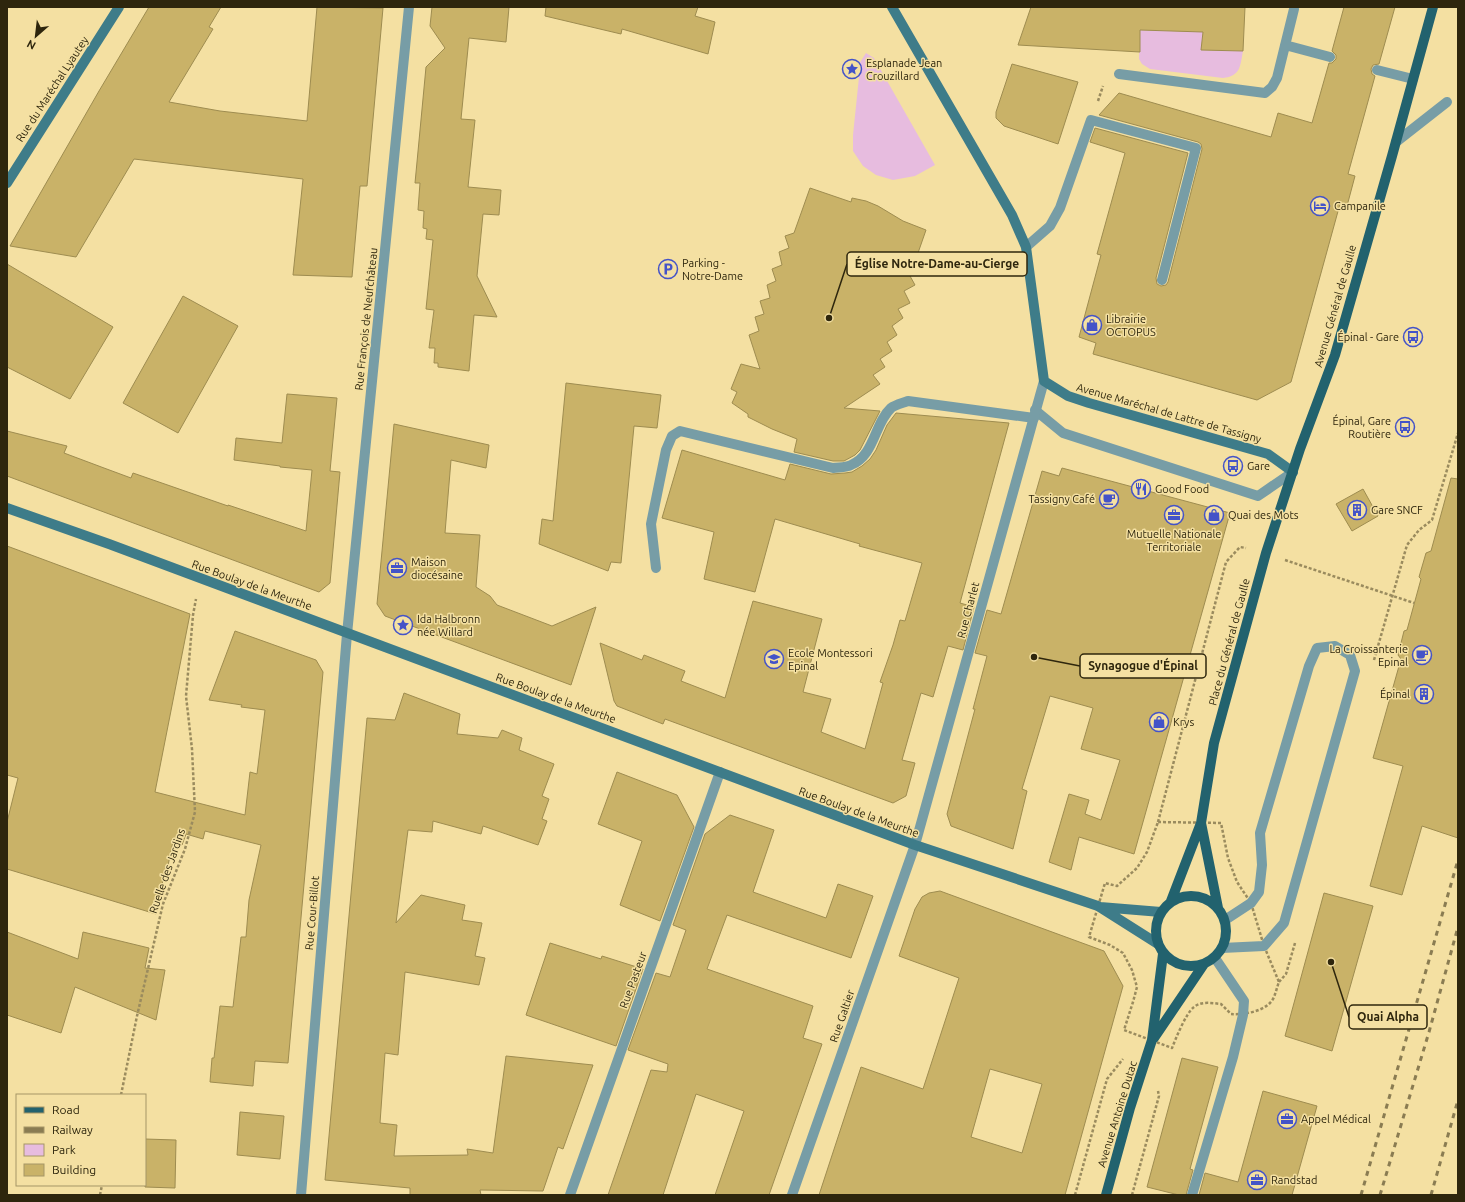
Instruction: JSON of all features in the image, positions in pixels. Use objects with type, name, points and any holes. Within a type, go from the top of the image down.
[{"type":"main road","name":"Rue du Maréchal Lyautey","points":[[7,183],[119,7]]},
{"type":"main road","points":[[892,7],[1012,215],[1026,247],[1044,382]]},
{"type":"main road","name":"Avenue Général de Gaulle","points":[[1293,472],[1335,355],[1433,7]]},
{"type":"main road","name":"Avenue Maréchal de Lattre de Tassigny","points":[[1044,382],[1068,396],[1089,403],[1268,454],[1293,472]]},
{"type":"main road","name":"Place du Général de Gaulle","points":[[1171,902],[1201,823],[1214,743],[1266,553],[1293,472]]},
{"type":"main road","name":"Rue Boulay de la Meurthe","points":[[7,508],[915,845],[1098,906],[1161,912]]},
{"type":"main road","name":"Place du Général de Gaulle","points":[[1201,823],[1218,908]]},
{"type":"main road","points":[[1190,896],[1200,897],[1210,901],[1218,908],[1225,920],[1227,929],[1226,939],[1215,958],[1194,967],[1182,966],[1172,961],[1164,954],[1158,944],[1156,933],[1157,922],[1161,912],[1171,902],[1190,896]]},
{"type":"main road","name":"Rue Boulay de la Meurthe","points":[[1098,906],[1158,944]]},
{"type":"main road","name":"Avenue Antoine Dutac","points":[[1106,1195],[1130,1108],[1152,1040],[1164,954]]},
{"type":"main road","name":"Avenue Antoine Dutac","points":[[1152,1040],[1204,964]]},
{"type":"street","name":"Rue François de Neufchâteau","points":[[347,634],[409,7]]},
{"type":"street","points":[[1120,74],[1265,93],[1272,87],[1277,78],[1294,9]]},
{"type":"street","points":[[1285,45],[1330,57]]},
{"type":"street","points":[[1377,70],[1413,79]]},
{"type":"street","points":[[1396,142],[1447,102]]},
{"type":"street","points":[[1026,247],[1050,226],[1060,208],[1091,120],[1196,148],[1162,280]]},
{"type":"street","name":"Rue Charlet","points":[[915,845],[1044,382]]},
{"type":"street","points":[[656,568],[651,524],[666,450],[672,436],[680,431],[833,468],[850,466],[860,460],[869,450],[884,416],[892,407],[908,401],[1035,414],[1063,433],[1258,496],[1293,472]]},
{"type":"street","name":"Rue Cour-Billot","points":[[301,1195],[347,634]]},
{"type":"street","points":[[1222,948],[1264,946],[1284,923],[1355,671],[1350,655],[1335,646],[1317,648],[1309,666],[1260,833],[1262,865],[1260,892],[1251,903],[1225,920]]},
{"type":"street","name":"Rue Pasteur","points":[[570,1195],[720,772]]},
{"type":"street","name":"Rue Galtier","points":[[792,1195],[915,845]]},
{"type":"street","points":[[1192,1195],[1233,1057],[1243,1015],[1244,1001],[1215,958]]},
{"type":"path","points":[[1091,120],[1107,75],[1120,74]]},
{"type":"path","points":[[1158,822],[1221,823],[1228,858],[1237,882],[1251,903],[1264,946],[1279,982],[1274,998],[1267,1006],[1243,1015],[1231,1014],[1221,1004],[1206,1002],[1194,1007],[1182,1025],[1172,1048],[1124,1030],[1134,1002],[1137,987],[1132,970],[1123,953],[1110,945],[1088,937],[1105,883],[1117,886],[1138,868],[1147,852],[1158,822],[1226,562],[1240,547],[1266,553],[1414,603]]},
{"type":"path","name":"Ruelle des Jardins","points":[[121,1094],[137,1016],[163,904],[185,849],[195,812],[192,749],[186,696],[193,615],[200,579]]},
{"type":"path","points":[[1135,1040],[1139,1035]]},
{"type":"path","points":[[1075,1195],[1107,1079],[1124,1056]]},
{"type":"green space","points":[[1140,30],[1203,32],[1201,50],[1243,51],[1239,69],[1233,75],[1223,78],[1150,69],[1142,64],[1139,59]]},
{"type":"green space","points":[[866,53],[874,58],[935,165],[915,176],[893,180],[876,175],[863,166],[853,151],[859,64]]},
{"type":"building","points":[[149,7],[221,7],[209,27],[213,29],[169,102],[220,111],[307,121],[317,7],[383,8],[367,186],[360,186],[352,277],[293,275],[303,179],[134,159],[76,257],[10,246]]},
{"type":"building","points":[[432,7],[509,7],[506,42],[469,38],[461,119],[475,120],[468,187],[501,190],[499,215],[483,214],[477,276],[497,317],[474,315],[469,371],[438,367],[438,363],[434,363],[435,348],[429,348],[434,310],[426,309],[433,240],[426,239],[427,229],[423,228],[424,211],[418,210],[420,183],[415,183],[426,67],[445,48],[430,26]]},
{"type":"building","points":[[546,7],[698,7],[695,16],[715,22],[708,54],[622,29],[621,34],[545,16]]},
{"type":"building","points":[[1031,7],[1245,7],[1243,51],[1201,50],[1203,32],[1140,30],[1140,52],[1018,45]]},
{"type":"building","points":[[1344,7],[1395,7],[1379,64],[1373,65],[1371,69],[1372,74],[1375,76],[1348,174],[1355,176],[1347,206],[1340,204],[1291,382],[1257,400],[1093,354],[1096,343],[1079,337],[1101,255],[1097,254],[1125,153],[1090,142],[1095,128],[1188,153],[1156,278],[1157,284],[1161,286],[1166,285],[1168,282],[1202,149],[1201,144],[1198,142],[1099,115],[1119,93],[1271,137],[1278,113],[1312,123],[1329,63],[1332,63],[1336,59],[1336,55],[1332,51]]},
{"type":"building","points":[[1012,64],[1078,82],[1058,144],[1004,126],[996,118],[996,112]]},
{"type":"building","points":[[810,188],[851,202],[852,198],[866,201],[878,206],[903,221],[926,230],[910,276],[915,285],[904,291],[910,303],[898,309],[903,318],[892,326],[897,335],[887,342],[892,351],[880,359],[885,367],[873,375],[880,384],[844,408],[880,411],[860,450],[855,455],[844,461],[833,461],[794,452],[797,439],[748,417],[748,414],[732,403],[737,392],[731,389],[741,364],[760,369],[749,335],[759,331],[755,317],[764,314],[760,301],[770,298],[767,285],[776,281],[772,269],[782,265],[779,252],[789,248],[785,236],[794,233]]},
{"type":"building","points":[[7,264],[113,327],[70,399],[7,367]]},
{"type":"building","points":[[183,296],[238,326],[178,433],[123,403]]},
{"type":"building","points":[[566,383],[661,395],[657,428],[634,426],[621,563],[611,562],[608,571],[539,544],[542,519],[553,521]]},
{"type":"building","points":[[287,394],[337,398],[330,471],[340,472],[330,583],[319,592],[7,476],[7,431],[67,446],[64,453],[131,478],[133,473],[306,531],[312,470],[234,460],[236,438],[282,443]]},
{"type":"building","points":[[896,413],[1009,423],[960,603],[974,607],[963,650],[948,646],[933,697],[921,693],[902,760],[915,763],[906,796],[893,803],[665,719],[663,724],[617,706],[614,701],[600,643],[642,660],[644,655],[685,671],[681,681],[725,698],[753,601],[822,619],[803,692],[831,699],[821,732],[865,749],[883,683],[880,682],[900,620],[905,621],[922,563],[859,546],[860,544],[775,519],[755,592],[704,579],[714,532],[662,518],[682,450],[785,480],[790,464],[831,474],[852,472],[870,459],[876,450],[887,425]]},
{"type":"building","points":[[394,424],[489,445],[486,468],[451,460],[445,533],[480,535],[476,587],[490,596],[497,605],[552,626],[596,607],[571,685],[385,616],[377,604]]},
{"type":"building","points":[[1062,468],[1230,513],[1134,854],[1079,837],[1071,870],[1049,862],[1069,794],[1089,800],[1085,814],[1101,820],[1120,760],[1081,749],[1093,708],[1050,696],[1022,789],[1027,791],[1013,849],[951,826],[947,814],[975,709],[973,709],[987,656],[975,653],[987,610],[1001,614],[1042,471],[1059,476]]},
{"type":"building","name":"Épinal","points":[[1451,478],[1458,479],[1458,838],[1422,826],[1402,895],[1370,886],[1403,766],[1373,758],[1401,659],[1398,655],[1404,631],[1407,630],[1421,579],[1419,577],[1426,553],[1431,551]]},
{"type":"building","name":"Gare SNCF","points":[[1363,489],[1378,516],[1352,531],[1336,504]]},
{"type":"building","points":[[7,546],[190,614],[155,792],[245,815],[250,772],[257,774],[265,710],[241,707],[242,705],[209,700],[235,631],[316,660],[323,672],[288,1063],[255,1061],[253,1086],[210,1082],[220,1006],[233,1007],[241,937],[246,937],[249,900],[261,845],[205,831],[203,839],[186,834],[182,845],[173,842],[156,914],[7,869],[7,822],[18,778],[7,775]]},
{"type":"building","points":[[404,693],[460,714],[457,734],[498,738],[502,730],[522,738],[519,750],[554,764],[542,796],[549,799],[542,819],[547,821],[538,845],[483,826],[481,834],[433,821],[432,832],[408,830],[396,923],[421,895],[465,905],[462,920],[482,923],[475,956],[485,958],[479,985],[405,972],[398,1055],[385,1053],[380,1123],[397,1125],[394,1156],[468,1155],[467,1149],[493,1153],[506,1056],[593,1065],[563,1149],[558,1147],[543,1191],[480,1190],[481,1195],[410,1195],[410,1188],[325,1180],[367,718],[395,720]]},
{"type":"building","points":[[617,772],[677,795],[694,827],[660,921],[620,905],[642,841],[598,824]]},
{"type":"building","points":[[730,815],[774,830],[753,892],[826,918],[838,884],[873,896],[851,958],[727,915],[707,969],[813,1006],[803,1038],[822,1044],[769,1195],[715,1195],[744,1111],[696,1094],[663,1195],[608,1195],[651,1070],[667,1072],[668,1064],[628,1050],[656,973],[670,977],[686,930],[673,925],[705,834]]},
{"type":"building","points":[[940,891],[1104,951],[1123,986],[1065,1195],[819,1195],[861,1067],[923,1089],[959,978],[899,956],[915,909],[922,897],[929,893]],"holes":[[[990,1069],[1042,1084],[1022,1153],[971,1137]]]},
{"type":"building","points":[[1324,893],[1373,906],[1332,1051],[1285,1036]]},
{"type":"building","points":[[7,932],[78,959],[83,932],[149,948],[145,968],[165,970],[156,1020],[75,987],[61,1033],[7,1015]]},
{"type":"building","points":[[550,943],[601,959],[602,956],[643,969],[616,1046],[526,1015]]},
{"type":"building","points":[[1182,1058],[1218,1067],[1190,1169],[1193,1170],[1186,1195],[1179,1195],[1147,1187]]},
{"type":"building","points":[[1263,1091],[1317,1106],[1292,1195],[1199,1195],[1205,1173],[1238,1182]]},
{"type":"building","points":[[240,1112],[284,1116],[280,1159],[237,1155]]},
{"type":"building","points":[[146,1139],[176,1140],[175,1188],[145,1187]]},
{"type":"railway","points":[[1361,1195],[1458,860]]},
{"type":"railway","points":[[1380,1195],[1429,1032],[1458,927]]},
{"type":"railway","points":[[1431,1195],[1458,1100]]},
{"type":"place","name":"Esplanade Jean Crouzillard","points":[[852,69]]},
{"type":"place","name":"Campanile","points":[[1320,206]]},
{"type":"place","name":"Parking - Notre-Dame","points":[[668,269]]},
{"type":"place","name":"Église Notre-Dame-au-Cierge","points":[[829,318]]},
{"type":"place","name":"Librairie OCTOPUS","points":[[1092,325]]},
{"type":"place","name":"Épinal - Gare","points":[[1413,337]]},
{"type":"place","name":"Épinal, Gare Routière","points":[[1405,427]]},
{"type":"place","name":"Gare","points":[[1233,466]]},
{"type":"place","name":"Good Food","points":[[1141,489]]},
{"type":"place","name":"Tassigny Café","points":[[1109,499]]},
{"type":"place","name":"Gare SNCF","points":[[1357,510]]},
{"type":"place","name":"Mutuelle Nationale Territoriale","points":[[1174,515]]},
{"type":"place","name":"Quai des Mots","points":[[1214,515]]},
{"type":"place","name":"Maison diocésaine","points":[[397,568]]},
{"type":"place","name":"Ida Halbronn née Willard","points":[[403,625]]},
{"type":"place","name":"La Croissanterie Epinal","points":[[1422,655]]},
{"type":"place","name":"Synagogue d'Épinal","points":[[1034,657]]},
{"type":"place","name":"Ecole Montessori Epinal","points":[[774,659]]},
{"type":"place","name":"Épinal","points":[[1424,694]]},
{"type":"place","name":"Krys","points":[[1159,722]]},
{"type":"place","name":"Quai Alpha","points":[[1331,962]]},
{"type":"place","name":"Appel Médical","points":[[1287,1119]]},
{"type":"place","name":"Randstad","points":[[1257,1180]]}]
